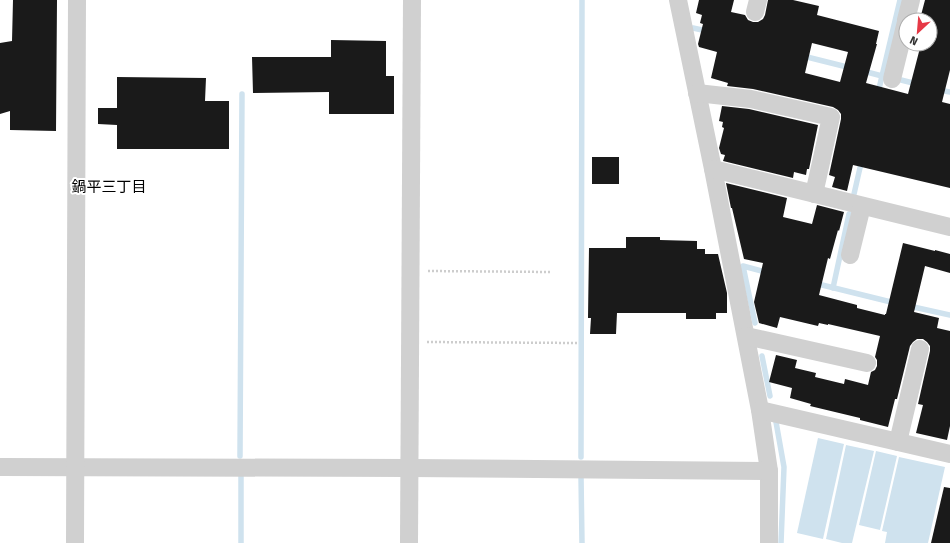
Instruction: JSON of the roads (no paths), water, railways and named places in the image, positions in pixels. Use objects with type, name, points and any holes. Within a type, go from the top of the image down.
[{"type":"street","points":[[75,543],[77,0]]},
{"type":"street","points":[[409,543],[412,0]]},
{"type":"street","points":[[678,0],[760,410],[769,471],[769,543]]},
{"type":"street","points":[[908,12],[911,0]]},
{"type":"street","points":[[892,79],[899,52]]},
{"type":"street","points":[[697,93],[751,99],[831,117],[814,194]]},
{"type":"street","points":[[713,169],[950,227]]},
{"type":"street","points":[[850,255],[862,206]]},
{"type":"street","points":[[746,336],[867,363]]},
{"type":"street","points":[[898,442],[920,349]]},
{"type":"street","points":[[760,410],[950,454]]},
{"type":"street","points":[[0,467],[769,471]]},
{"type":"water","points":[[818,438],[844,444],[823,539],[797,533]]},
{"type":"water","points":[[846,445],[874,451],[852,543],[842,543],[826,539]]},
{"type":"water","points":[[876,451],[897,456],[880,530],[859,525]]},
{"type":"water","points":[[899,457],[945,467],[928,543],[885,543],[887,532],[882,531]]},
{"type":"waterway","points":[[581,457],[582,0]]},
{"type":"waterway","points":[[878,93],[900,0]]},
{"type":"waterway","points":[[693,28],[707,31]]},
{"type":"waterway","points":[[803,56],[851,68]]},
{"type":"waterway","points":[[863,71],[882,76]]},
{"type":"waterway","points":[[901,80],[917,84]]},
{"type":"waterway","points":[[939,90],[950,92]]},
{"type":"waterway","points":[[240,456],[242,94]]},
{"type":"waterway","points":[[854,194],[862,159]]},
{"type":"waterway","points":[[833,288],[849,214]]},
{"type":"waterway","points":[[755,323],[743,266],[769,273]]},
{"type":"waterway","points":[[814,283],[895,303]]},
{"type":"waterway","points":[[909,306],[950,315]]},
{"type":"waterway","points":[[762,356],[770,396]]},
{"type":"waterway","points":[[776,422],[784,467],[781,543]]},
{"type":"waterway","points":[[241,476],[241,543]]},
{"type":"waterway","points":[[581,476],[582,543]]},
{"type":"district","name":"鍋平三丁目","points":[[109,187]]}]
